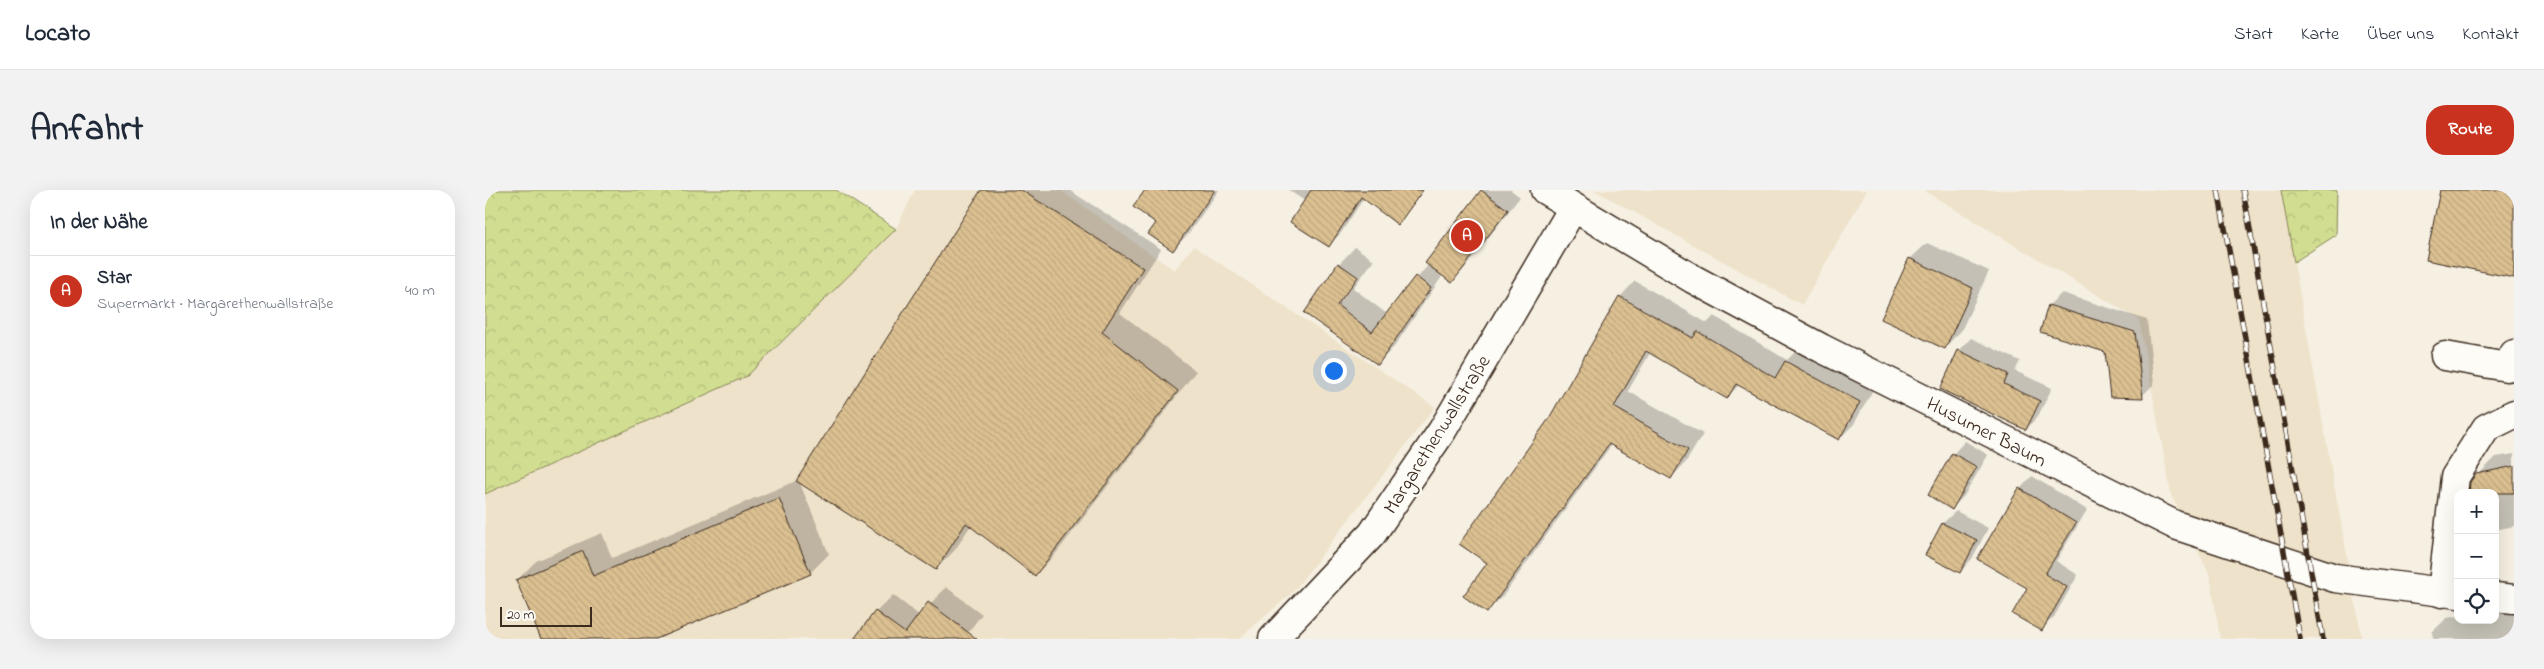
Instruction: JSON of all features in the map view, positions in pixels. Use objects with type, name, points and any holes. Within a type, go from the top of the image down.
[{"type":"street","name":"Husumer Baum","points":[[1545,190],[1693,279],[1821,348],[2175,525],[2335,578],[2450,594]]},
{"type":"street","name":"Margarethenwallstraße","points":[[1273,639],[1373,534],[1442,431],[1573,208]]},
{"type":"street","points":[[2445,356],[2507,367],[2514,354]]},
{"type":"street","points":[[2450,594],[2455,477],[2486,428],[2514,414]]},
{"type":"street","points":[[2499,598],[2514,599]]},
{"type":"shaded area","points":[[915,190],[1060,190],[1174,270],[1194,246],[1435,407],[1293,592],[1239,639],[485,639],[485,494],[747,376],[896,229]]},
{"type":"shaded area","points":[[1594,190],[1867,190],[1802,305]]},
{"type":"shaded area","points":[[1923,190],[2281,190],[2362,639],[2220,639],[2210,576],[2171,495],[2139,320]]},
{"type":"green space","points":[[485,190],[836,190],[896,229],[747,376],[485,494]]},
{"type":"green space","points":[[2281,190],[2337,190],[2336,235],[2294,262]]},
{"type":"building","points":[[981,190],[1021,190],[1143,268],[1102,332],[1178,391],[1035,576],[966,523],[936,570],[796,481]]},
{"type":"building","points":[[1145,190],[1215,190],[1173,251],[1148,234],[1156,223],[1133,207]]},
{"type":"building","points":[[1311,190],[1423,190],[1398,225],[1361,197],[1329,247],[1290,222]]},
{"type":"building","points":[[1481,190],[1508,210],[1452,283],[1425,263]]},
{"type":"building","points":[[2440,190],[2514,190],[2514,278],[2426,260]]},
{"type":"building","points":[[1909,258],[1973,288],[1945,349],[1881,319]]},
{"type":"building","points":[[1338,263],[1358,277],[1337,305],[1372,332],[1415,276],[1431,288],[1378,365],[1304,313]]},
{"type":"building","points":[[1619,296],[1693,338],[1697,331],[1775,378],[1785,361],[1860,402],[1839,440],[1736,384],[1727,399],[1646,351],[1614,407],[1688,450],[1671,479],[1609,444],[1487,613],[1463,596],[1487,563],[1459,544],[1548,420]]},
{"type":"building","points":[[2048,305],[2135,332],[2143,398],[2110,397],[2105,352],[2040,332]]},
{"type":"building","points":[[1958,350],[2008,374],[2004,384],[2040,401],[2026,430],[1940,389]]},
{"type":"building","points":[[1952,453],[1977,467],[1952,510],[1928,495]]},
{"type":"building","points":[[2514,466],[2514,493],[2499,493],[2499,489],[2469,489],[2470,482],[2476,474]]},
{"type":"building","points":[[2019,488],[2076,523],[2045,574],[2067,587],[2042,631],[2012,614],[2027,588],[1977,559]]},
{"type":"building","points":[[779,498],[811,574],[656,639],[541,639],[516,580],[583,551],[593,576]]},
{"type":"building","points":[[1942,523],[1977,540],[1960,573],[1925,555]]},
{"type":"building","points":[[928,602],[977,639],[854,639],[875,611],[905,633]]},
{"type":"railway","points":[[2218,190],[2300,639]]},
{"type":"railway","points":[[2243,190],[2323,639]]},
{"type":"place","name":"Star","points":[[1467,236]]}]
